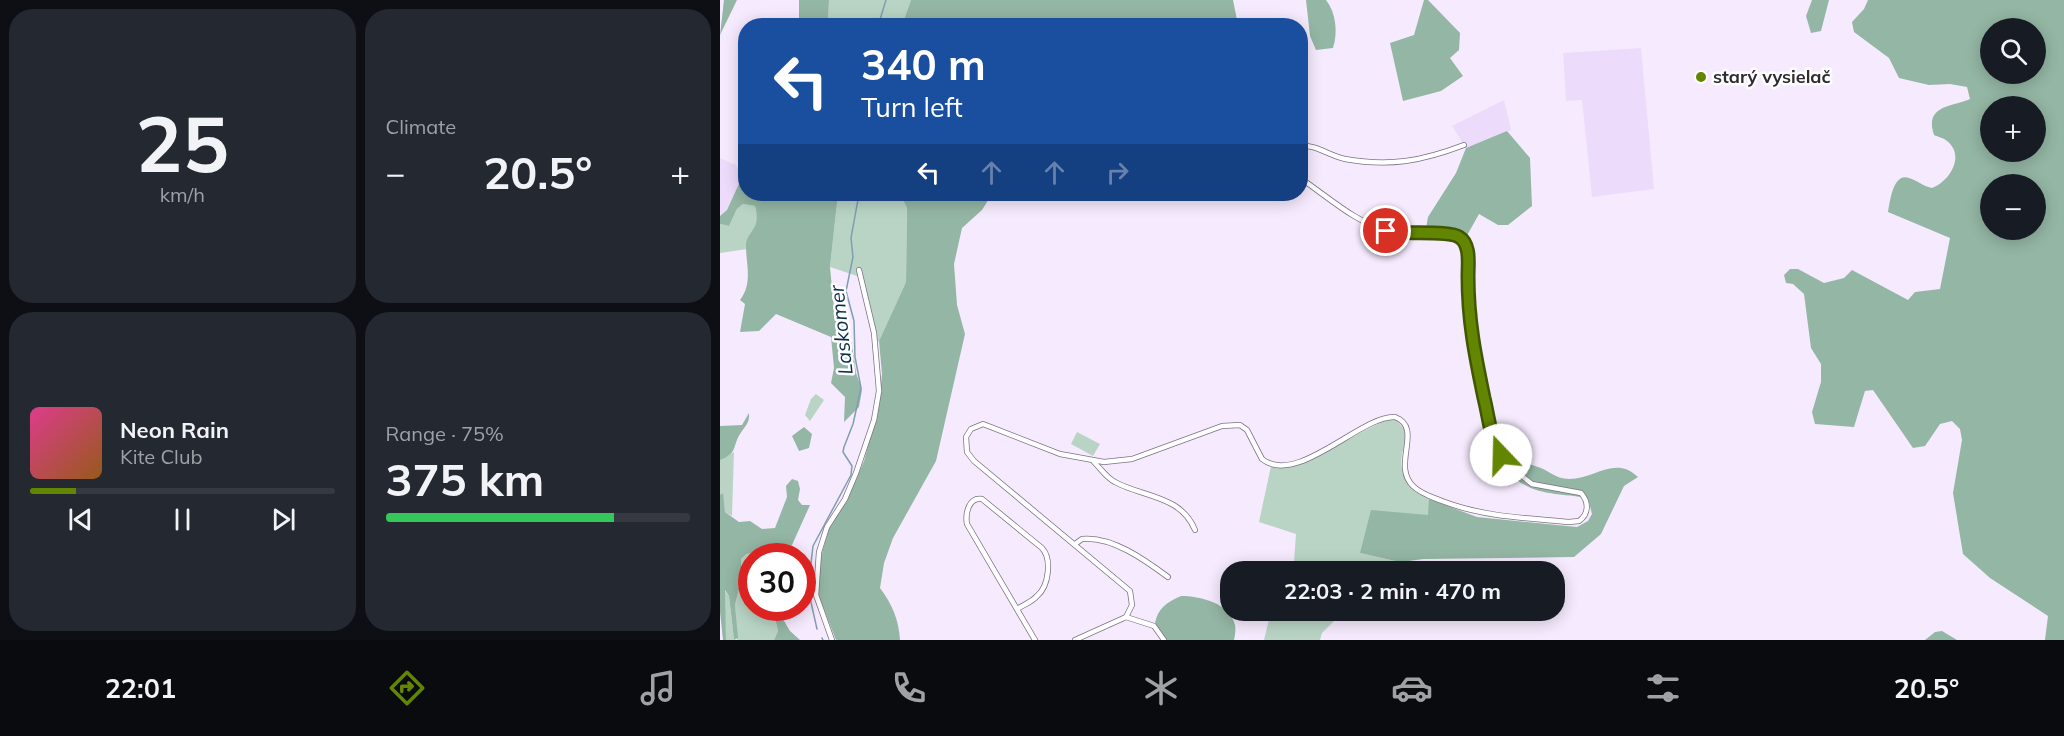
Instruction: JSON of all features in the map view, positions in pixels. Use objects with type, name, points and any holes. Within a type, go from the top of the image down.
[{"type":"street","points":[[1308,146],[1344,159],[1401,163],[1434,157],[1464,145]]},
{"type":"street","points":[[1075,640],[1126,617],[1132,605],[1130,591],[974,461],[967,452],[966,437],[974,427],[987,425],[1060,454],[1094,462],[1139,458],[1222,426],[1235,424],[1244,426],[1265,462],[1276,464],[1304,460],[1378,420],[1395,417],[1403,422],[1407,429],[1405,473],[1414,487],[1427,495],[1473,512],[1504,517],[1574,522],[1582,519],[1587,509],[1585,498],[1581,493],[1532,484],[1511,467],[1497,448],[1470,331],[1468,255],[1462,239],[1450,234],[1399,233],[1374,226],[1308,183]]},
{"type":"street","points":[[832,640],[816,595],[819,552],[827,527],[856,474],[874,420],[879,392],[874,333],[859,270]]},
{"type":"street","points":[[1094,462],[1114,482],[1154,495],[1182,511],[1195,530]]},
{"type":"street","points":[[1017,609],[1040,594],[1049,564],[1048,557],[1042,548],[982,499],[972,501],[967,512],[968,524],[1017,609],[1035,640]]},
{"type":"street","points":[[1075,544],[1082,539],[1100,540],[1137,556],[1168,577]]},
{"type":"street","points":[[1126,617],[1154,626],[1164,640]]},
{"type":"shaded area","points":[[1641,48],[1654,189],[1592,197],[1582,100],[1566,101],[1563,53]]},
{"type":"shaded area","points":[[1504,100],[1511,130],[1466,148],[1452,126]]},
{"type":"shaded area","points":[[720,158],[736,165],[738,186],[727,210],[720,216]]},
{"type":"green space","points":[[724,0],[737,0],[720,35]]},
{"type":"green space","points":[[799,0],[829,0],[828,18],[799,18]]},
{"type":"green space","points":[[829,0],[911,0],[905,18],[828,18]]},
{"type":"green space","points":[[911,0],[1233,0],[1237,18],[905,18]]},
{"type":"green space","points":[[1306,0],[1326,0],[1332,10],[1335,23],[1333,48],[1316,50],[1310,36]]},
{"type":"green space","points":[[1424,0],[1428,0],[1460,33],[1459,50],[1450,58],[1463,76],[1441,91],[1403,101],[1390,43],[1414,35]]},
{"type":"green space","points":[[1812,0],[1829,0],[1821,31],[1811,33],[1806,16]]},
{"type":"green space","points":[[1868,0],[2064,0],[2064,640],[2045,640],[2048,616],[1990,578],[1963,554],[1953,493],[1962,440],[1960,429],[1952,421],[1940,424],[1925,446],[1913,448],[1873,390],[1865,391],[1854,427],[1815,424],[1812,412],[1821,382],[1821,364],[1811,348],[1804,294],[1793,284],[1786,283],[1784,275],[1790,269],[1798,269],[1824,283],[1844,278],[1852,270],[1908,300],[1915,292],[1940,289],[1950,238],[1888,212],[1893,189],[1899,179],[1909,178],[1932,188],[1949,174],[1955,161],[1953,147],[1943,138],[1934,135],[1933,118],[1942,109],[1970,99],[1967,87],[1950,84],[1929,85],[1899,78],[1889,58],[1854,32],[1852,22],[1864,9]]},
{"type":"green space","points":[[1507,131],[1530,158],[1532,206],[1508,225],[1498,225],[1479,214],[1465,239],[1460,235],[1425,234],[1428,217],[1456,173],[1466,148]]},
{"type":"green space","points":[[738,186],[738,201],[837,201],[830,267],[834,308],[852,344],[856,373],[862,390],[859,407],[844,422],[845,397],[831,383],[834,368],[831,337],[776,314],[759,331],[740,332],[745,304],[740,300],[748,280],[746,246],[757,220],[757,214],[755,206],[743,204],[737,209],[729,226],[720,224],[720,216],[727,210]]},
{"type":"green space","points":[[837,201],[904,201],[907,208],[906,282],[879,341],[875,341],[860,277],[830,267]]},
{"type":"green space","points":[[904,201],[988,201],[982,210],[962,228],[954,264],[957,305],[965,334],[936,461],[893,538],[884,563],[880,588],[894,612],[900,640],[836,640],[818,594],[819,564],[829,528],[850,493],[864,461],[879,405],[882,374],[879,341],[906,282],[907,208]]},
{"type":"green space","points":[[743,204],[755,206],[758,218],[747,249],[720,253],[720,224],[729,226],[737,209]]},
{"type":"green space","points":[[816,394],[824,400],[810,421],[805,415],[811,399]]},
{"type":"green space","points":[[749,413],[748,422],[732,452],[720,460],[720,426],[742,425]]},
{"type":"green space","points":[[1387,420],[1396,420],[1405,430],[1402,469],[1412,486],[1429,499],[1429,515],[1360,553],[1395,561],[1294,561],[1296,534],[1259,522],[1271,466],[1302,461]]},
{"type":"green space","points":[[804,427],[812,434],[809,448],[799,451],[792,436]]},
{"type":"green space","points":[[1077,432],[1100,444],[1093,456],[1071,444]]},
{"type":"green space","points":[[734,452],[732,516],[725,512],[722,493],[720,497],[720,460]]},
{"type":"green space","points":[[1505,455],[1540,467],[1564,479],[1578,478],[1613,468],[1621,468],[1638,477],[1624,486],[1601,534],[1574,557],[1395,561],[1360,553],[1371,510],[1428,515],[1429,499],[1477,517],[1577,527],[1588,521],[1592,514],[1588,498],[1533,489],[1504,469]]},
{"type":"green space","points":[[792,479],[798,481],[800,489],[798,500],[802,505],[810,505],[793,543],[738,543],[738,593],[735,605],[738,638],[734,640],[729,596],[725,590],[726,640],[723,640],[720,612],[720,495],[723,493],[725,512],[739,522],[750,521],[762,529],[775,528],[787,497],[786,486]]},
{"type":"green space","points":[[724,590],[729,596],[734,640],[726,640]]},
{"type":"green space","points":[[738,593],[738,621],[776,621],[778,631],[774,640],[737,640],[735,605]]},
{"type":"green space","points":[[1181,596],[1197,597],[1220,606],[1220,621],[1234,621],[1234,640],[1167,640],[1155,623],[1158,613],[1171,601]]},
{"type":"green space","points":[[776,621],[784,621],[790,631],[800,640],[774,640],[778,631]]},
{"type":"green space","points":[[1268,621],[1334,621],[1322,633],[1320,640],[1264,640]]},
{"type":"green space","points":[[1942,631],[1957,640],[1925,640],[1935,632]]},
{"type":"waterway","name":"Laskomer","points":[[880,18],[886,0]]},
{"type":"waterway","name":"Laskomer","points":[[817,629],[808,589],[813,546],[851,475],[852,466],[843,452],[853,424],[861,388],[855,357],[854,321],[846,291],[853,257],[851,238],[858,201]]},
{"type":"place","name":"starý vysielač","points":[[1701,77]]},
{"type":"route","points":[[1386,231],[1409,234],[1450,234],[1464,241],[1468,255],[1468,321],[1471,341],[1492,434],[1501,455]]}]
